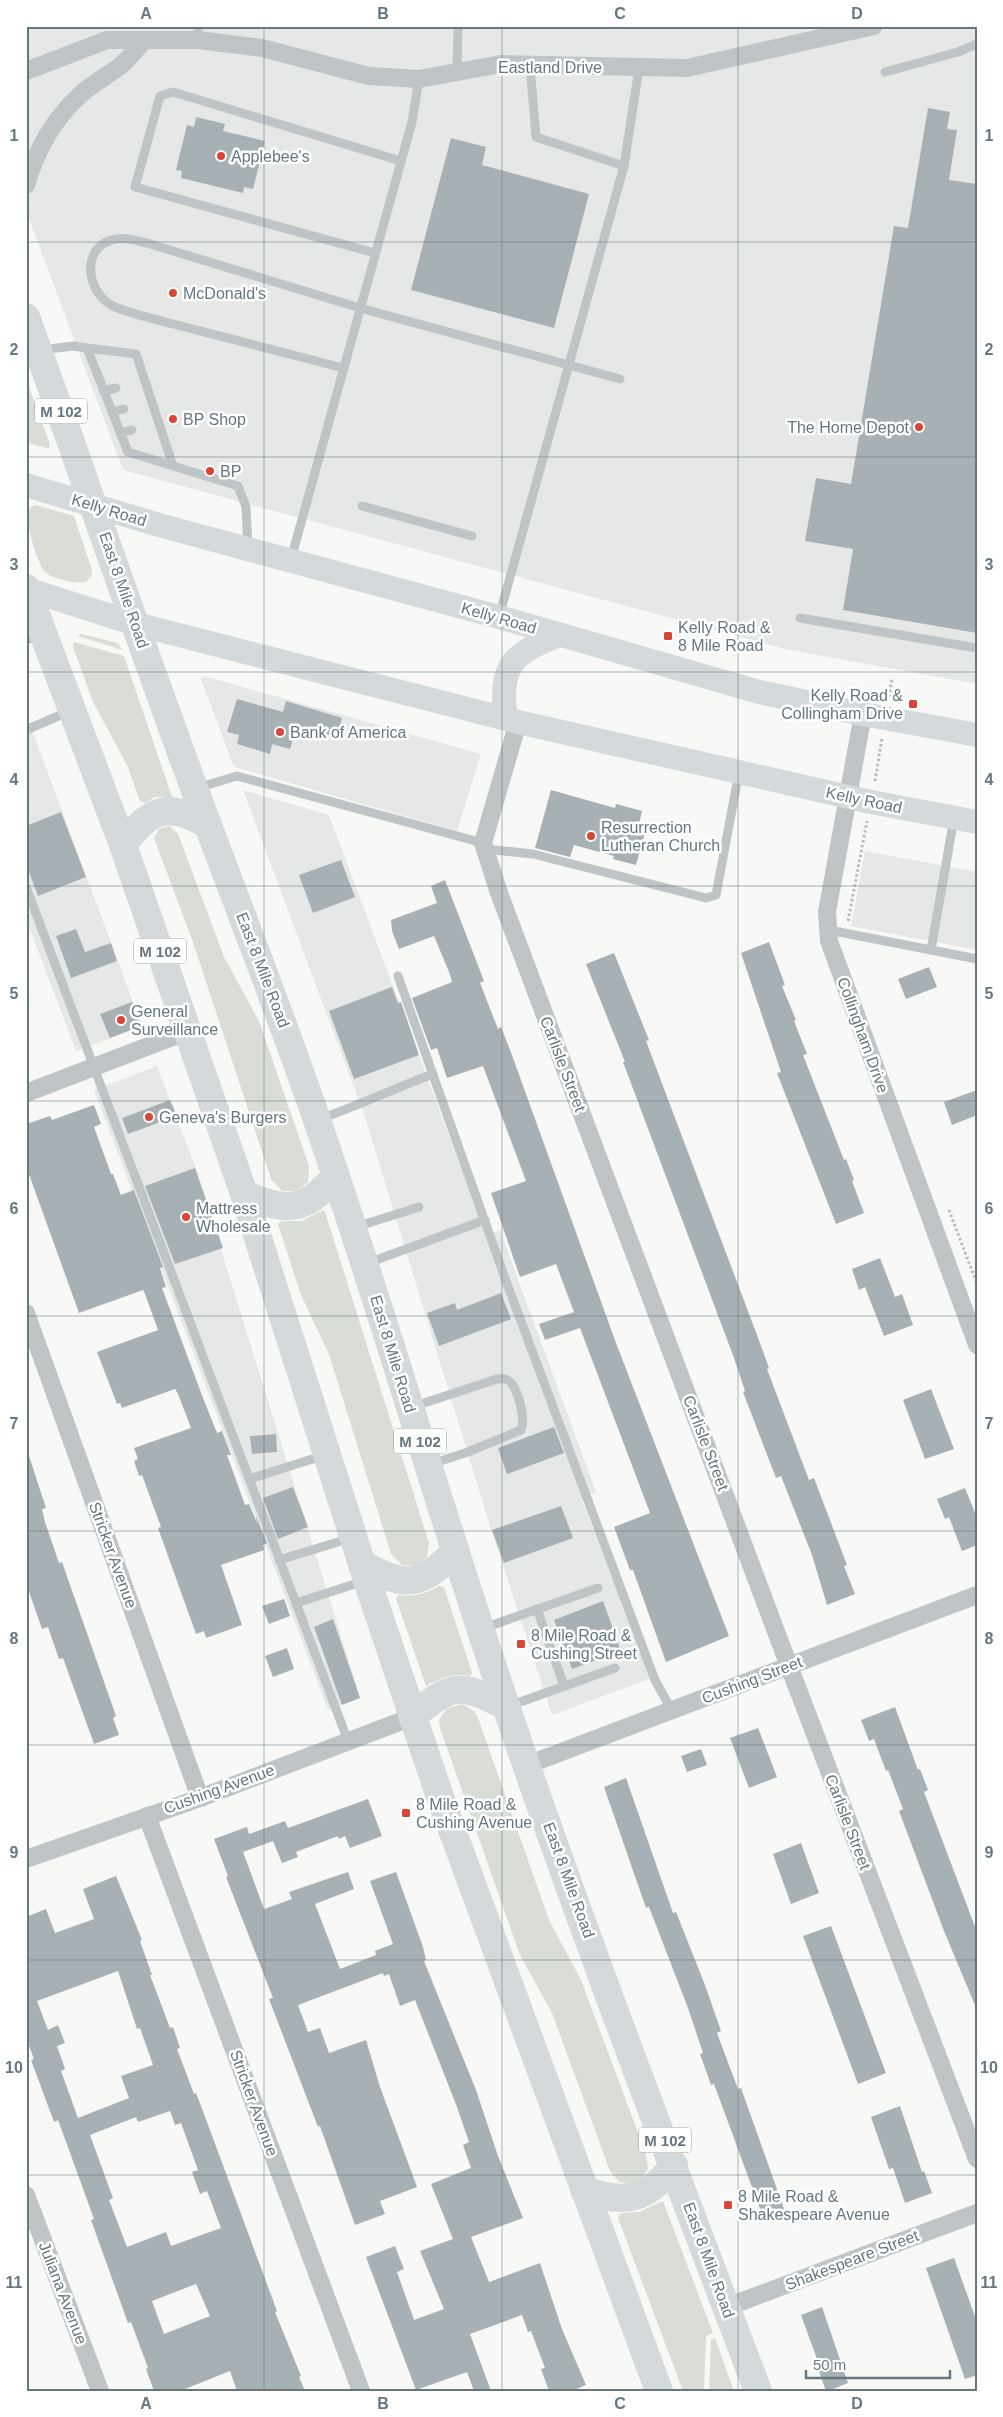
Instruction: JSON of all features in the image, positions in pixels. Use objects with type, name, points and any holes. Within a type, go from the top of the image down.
[{"type":"highway","name":"East 8 Mile Road","points":[[26,317],[194,789],[278,1009],[336,1174],[455,1552],[527,1765],[758,2391]]},
{"type":"highway","name":"M 102","points":[[26,589],[34,637],[72,710],[123,845],[244,1194],[364,1572],[412,1716],[499,1962],[659,2391]]},
{"type":"highway","points":[[123,845],[143,821],[162,812],[188,813],[207,824]]},
{"type":"highway","points":[[244,1194],[275,1206],[299,1206],[316,1196],[336,1174]]},
{"type":"highway","points":[[364,1572],[407,1581],[417,1580],[433,1572],[455,1552]]},
{"type":"highway","points":[[412,1716],[438,1696],[455,1689],[478,1692],[507,1707]]},
{"type":"highway","points":[[584,2190],[614,2199],[636,2196],[655,2187],[674,2165]]},
{"type":"street","name":"Eastland Drive","points":[[26,71],[107,40],[144,41],[198,33],[369,76],[419,79],[501,64],[686,68],[874,26]]},
{"type":"street","points":[[26,185],[40,148],[68,107],[94,84],[118,68],[144,41]]},
{"type":"street","name":"Kelly Road","points":[[26,485],[248,550],[499,617],[759,692],[886,719],[977,735]]},
{"type":"street","name":"Kelly Road","points":[[26,589],[136,624],[512,720],[847,797],[965,820]]},
{"type":"street","points":[[484,846],[512,720],[503,684],[512,663],[534,645],[559,635]]},
{"type":"street","name":"Collingham Drive","points":[[863,714],[827,912],[837,932],[829,941],[977,1345]]},
{"type":"street","name":"Carlisle Street","points":[[484,846],[499,893],[789,1666],[977,2159]]},
{"type":"street","points":[[26,1093],[188,1031]]},
{"type":"street","name":"Stricker Avenue","points":[[26,1313],[200,1798]]},
{"type":"street","name":"Cushing Street","points":[[527,1765],[977,1595]]},
{"type":"street","name":"Cushing Avenue","points":[[26,1859],[200,1798],[412,1716]]},
{"type":"street","name":"Stricker Avenue","points":[[147,1816],[361,2391]]},
{"type":"street","name":"Juliana Avenue","points":[[26,2195],[100,2391]]},
{"type":"street","name":"Shakespeare Street","points":[[727,2307],[977,2213]]},
{"type":"lane","points":[[457,72],[458,26]]},
{"type":"lane","points":[[885,72],[958,52],[977,44]]},
{"type":"lane","points":[[530,65],[536,137],[624,166]]},
{"type":"lane","points":[[499,617],[624,166],[639,68]]},
{"type":"lane","points":[[291,562],[401,161],[416,103],[419,79]]},
{"type":"lane","points":[[375,253],[135,187],[160,96],[173,92],[401,161]]},
{"type":"lane","points":[[343,368],[152,318],[111,305],[92,285],[89,267],[94,254],[102,244],[118,238],[147,243],[360,308],[620,378]]},
{"type":"lane","points":[[39,350],[74,346],[136,354],[142,381],[156,424],[173,466]]},
{"type":"lane","points":[[87,348],[128,452],[238,486],[246,507],[248,550]]},
{"type":"lane","points":[[104,391],[116,388]]},
{"type":"lane","points":[[112,412],[124,409]]},
{"type":"lane","points":[[120,432],[132,430]]},
{"type":"lane","points":[[362,506],[472,536]]},
{"type":"lane","points":[[800,618],[977,648]]},
{"type":"lane","points":[[26,730],[72,710]]},
{"type":"lane","points":[[194,789],[237,776],[484,846],[534,854],[706,898],[716,895],[739,772]]},
{"type":"lane","points":[[931,950],[965,820]]},
{"type":"lane","points":[[26,887],[348,1741]]},
{"type":"lane","points":[[837,932],[977,959]]},
{"type":"lane","points":[[398,976],[485,1220],[655,1680],[672,1711]]},
{"type":"lane","points":[[317,1120],[358,1106],[383,1093],[433,1074]]},
{"type":"lane","points":[[353,1227],[419,1207]]},
{"type":"lane","points":[[365,1264],[485,1220]]},
{"type":"lane","points":[[410,1408],[497,1379],[506,1379],[513,1385],[524,1414],[524,1424],[521,1430],[465,1453],[428,1465]]},
{"type":"lane","points":[[249,1479],[327,1454]]},
{"type":"lane","points":[[279,1560],[353,1537]]},
{"type":"lane","points":[[296,1603],[364,1572]]},
{"type":"lane","points":[[481,1629],[598,1588]]},
{"type":"lane","points":[[537,1609],[564,1686]]},
{"type":"lane","points":[[507,1707],[615,1668]]},
{"type":"path","points":[[837,932],[871,802],[892,678]]},
{"type":"path","points":[[946,1201],[977,1284]]},
{"type":"shaded area","points":[[26,26],[977,26],[977,684],[785,649],[123,470],[26,211]]},
{"type":"shaded area","points":[[26,379],[50,444],[49,449],[26,442]]},
{"type":"shaded area","points":[[36,505],[74,516],[91,567],[92,575],[86,582],[59,579],[45,572],[32,542],[27,515],[27,509]]},
{"type":"shaded area","points":[[81,634],[118,643],[122,650],[78,636]]},
{"type":"shaded area","points":[[74,642],[124,656],[172,797],[155,797],[145,803],[140,801],[128,767],[93,702],[73,647]]},
{"type":"shaded area","points":[[204,676],[481,754],[457,831],[234,767],[201,679]]},
{"type":"shaded area","points":[[26,714],[142,1026],[76,1051],[26,919]]},
{"type":"shaded area","points":[[243,790],[329,815],[486,1235],[500,1230],[596,1492],[581,1498],[652,1678],[552,1715],[491,1529],[364,1114]]},
{"type":"shaded area","points":[[169,826],[178,834],[224,957],[259,1021],[309,1166],[308,1182],[296,1191],[282,1191],[271,1179],[193,942],[154,838],[159,829]]},
{"type":"shaded area","points":[[865,851],[977,872],[977,950],[851,926]]},
{"type":"shaded area","points":[[157,1066],[195,1166],[360,1697],[328,1710],[94,1090]]},
{"type":"shaded area","points":[[323,1210],[429,1543],[427,1557],[415,1566],[402,1565],[391,1554],[329,1354],[301,1295],[278,1224],[281,1221],[302,1221]]},
{"type":"shaded area","points":[[439,1586],[444,1587],[472,1673],[470,1676],[458,1675],[447,1677],[426,1686],[396,1599],[399,1595],[410,1596],[420,1594]]},
{"type":"shaded area","points":[[462,1704],[474,1711],[478,1718],[549,1920],[581,1980],[646,2154],[648,2168],[643,2176],[636,2181],[629,2183],[619,2182],[610,2171],[552,2013],[520,1955],[440,1728],[439,1720],[446,1709]]},
{"type":"shaded area","points":[[663,2201],[713,2333],[706,2336],[704,2391],[683,2391],[618,2218],[621,2213],[639,2212]]},
{"type":"shaded area","points":[[715,2338],[734,2391],[709,2391],[711,2340]]},
{"type":"building","name":"The Home Depot","points":[[928,108],[950,112],[947,129],[957,130],[949,180],[977,184],[977,633],[843,610],[853,549],[805,541],[816,478],[851,484],[894,226],[908,228]]},
{"type":"building","name":"Applebee's","points":[[196,117],[225,124],[223,131],[265,141],[253,189],[244,187],[243,193],[181,178],[182,171],[176,170],[187,125],[194,127]]},
{"type":"building","points":[[451,138],[486,147],[482,165],[589,194],[554,328],[411,290]]},
{"type":"building","points":[[237,699],[283,712],[286,701],[342,718],[337,737],[297,726],[290,749],[272,744],[270,754],[237,744],[239,735],[227,732]]},
{"type":"building","name":"Resurrection Lutheran Church","points":[[551,790],[615,808],[616,804],[642,811],[639,824],[647,826],[636,865],[613,859],[614,856],[574,845],[570,857],[535,848]]},
{"type":"building","points":[[61,812],[86,877],[38,896],[26,864],[26,826]]},
{"type":"building","points":[[341,860],[355,897],[313,913],[299,875]]},
{"type":"building","points":[[445,880],[484,981],[480,983],[498,1029],[501,1027],[509,1047],[616,1343],[729,1636],[666,1662],[633,1570],[630,1570],[614,1527],[650,1513],[580,1328],[545,1340],[539,1324],[574,1312],[556,1264],[520,1277],[491,1193],[526,1181],[483,1066],[447,1078],[437,1048],[431,1050],[412,998],[452,982],[449,972],[434,936],[399,949],[392,931],[391,920],[437,903],[431,886]]},
{"type":"building","points":[[76,929],[85,952],[111,943],[117,961],[71,978],[56,936]]},
{"type":"building","points":[[769,942],[785,985],[782,986],[807,1054],[803,1055],[844,1160],[846,1159],[864,1213],[836,1224],[777,1073],[781,1072],[741,953]]},
{"type":"building","points":[[614,953],[649,1040],[646,1041],[757,1335],[769,1368],[767,1369],[809,1480],[814,1478],[847,1565],[844,1566],[855,1594],[827,1605],[812,1555],[781,1476],[776,1478],[743,1392],[745,1391],[734,1358],[623,1062],[625,1062],[586,964]]},
{"type":"building","points":[[929,967],[937,987],[906,999],[898,979]]},
{"type":"building","points":[[392,987],[398,1003],[401,1002],[419,1055],[354,1079],[329,1011]]},
{"type":"building","points":[[132,1002],[141,1026],[110,1038],[100,1014]]},
{"type":"building","points":[[977,1090],[977,1115],[952,1125],[944,1102]]},
{"type":"building","name":"Geneva's Burgers","points":[[170,1100],[177,1116],[128,1134],[122,1118]]},
{"type":"building","points":[[94,1105],[101,1124],[94,1127],[111,1174],[113,1174],[121,1195],[134,1190],[163,1267],[160,1268],[166,1287],[162,1288],[203,1398],[217,1433],[222,1431],[231,1455],[227,1455],[245,1505],[249,1504],[257,1523],[256,1516],[267,1543],[263,1545],[264,1550],[221,1565],[242,1625],[206,1638],[204,1631],[196,1634],[158,1528],[161,1527],[142,1475],[139,1476],[134,1461],[138,1459],[134,1448],[191,1428],[175,1389],[122,1408],[120,1403],[117,1404],[97,1352],[158,1330],[145,1294],[143,1290],[79,1313],[26,1166],[26,1124],[50,1116],[52,1120]]},
{"type":"building","name":"Mattress Wholesale","points":[[195,1168],[223,1248],[175,1264],[145,1186]]},
{"type":"building","points":[[880,1258],[895,1297],[902,1294],[913,1325],[884,1336],[865,1287],[859,1290],[852,1269]]},
{"type":"building","points":[[501,1293],[511,1319],[439,1346],[427,1313],[455,1303],[457,1310]]},
{"type":"building","points":[[931,1389],[954,1449],[925,1459],[903,1400]]},
{"type":"building","points":[[554,1427],[564,1453],[507,1474],[498,1448]]},
{"type":"building","points":[[276,1434],[277,1452],[252,1454],[250,1436]]},
{"type":"building","points":[[29,1456],[46,1508],[42,1509],[45,1522],[59,1563],[62,1562],[116,1716],[113,1718],[119,1735],[94,1744],[63,1658],[59,1659],[48,1627],[42,1629],[26,1583],[26,1457]]},
{"type":"building","points":[[293,1487],[308,1527],[278,1539],[263,1498]]},
{"type":"building","points":[[965,1488],[977,1518],[977,1545],[962,1551],[949,1517],[945,1519],[937,1499]]},
{"type":"building","points":[[561,1506],[573,1538],[504,1563],[492,1530]]},
{"type":"building","points":[[284,1599],[290,1616],[269,1624],[262,1606]]},
{"type":"building","points":[[603,1601],[621,1651],[572,1669],[554,1620]]},
{"type":"building","points":[[333,1619],[360,1698],[342,1705],[314,1627]]},
{"type":"building","points":[[287,1648],[294,1669],[273,1677],[265,1656]]},
{"type":"building","points":[[895,1707],[918,1770],[920,1769],[928,1790],[924,1792],[977,1932],[977,2010],[944,1931],[899,1811],[903,1809],[888,1770],[886,1771],[874,1739],[869,1741],[861,1720]]},
{"type":"building","points":[[758,1728],[777,1777],[749,1788],[730,1738]]},
{"type":"building","points":[[701,1749],[707,1765],[687,1772],[681,1756]]},
{"type":"building","points":[[626,1778],[673,1913],[676,1912],[705,1985],[721,2031],[717,2033],[738,2089],[741,2088],[784,2209],[763,2217],[714,2084],[711,2085],[700,2054],[703,2053],[688,2008],[649,1907],[646,1908],[604,1787]]},
{"type":"building","points":[[368,1799],[382,1836],[350,1848],[345,1836],[339,1839],[338,1836],[296,1852],[298,1857],[282,1863],[273,1841],[243,1852],[264,1909],[292,1899],[289,1892],[348,1872],[354,1889],[315,1904],[340,1969],[376,1955],[375,1951],[393,1944],[370,1881],[396,1872],[423,1947],[426,1960],[424,1961],[476,2090],[498,2156],[523,2218],[471,2237],[489,2282],[540,2263],[562,2329],[586,2385],[572,2391],[549,2391],[541,2369],[545,2368],[531,2331],[528,2332],[522,2315],[470,2334],[491,2391],[474,2391],[467,2372],[416,2390],[366,2257],[395,2246],[404,2269],[397,2272],[414,2320],[444,2309],[420,2251],[453,2239],[431,2184],[471,2168],[463,2145],[469,2142],[457,2107],[415,2000],[400,2006],[389,1974],[384,1976],[383,1973],[298,2005],[308,2032],[320,2028],[329,2053],[366,2040],[380,2087],[417,2187],[380,2201],[385,2214],[355,2225],[320,2126],[318,2127],[269,1999],[273,1998],[226,1877],[228,1876],[214,1839],[247,1827],[249,1834],[285,1821],[288,1828]]},
{"type":"building","points":[[801,1843],[819,1893],[791,1904],[773,1854]]},
{"type":"building","points":[[116,1876],[142,1940],[140,1941],[152,1975],[150,1975],[170,2028],[173,2027],[180,2048],[177,2049],[194,2094],[196,2093],[204,2114],[305,2391],[237,2391],[230,2371],[180,2391],[154,2391],[146,2369],[148,2368],[131,2322],[128,2323],[91,2220],[94,2219],[58,2120],[54,2122],[31,2060],[34,2059],[26,2038],[26,1917],[46,1909],[55,1933],[94,1919],[83,1889]],"holes":[[[118,1971],[137,2029],[140,2028],[153,2065],[121,2076],[129,2098],[78,2118],[61,2071],[65,2069],[57,2046],[65,2043],[58,2025],[48,2030],[37,2001]],[[170,2111],[175,2125],[181,2123],[198,2170],[192,2172],[200,2194],[207,2191],[221,2228],[171,2246],[166,2232],[127,2247],[109,2200],[113,2198],[90,2135],[136,2117],[138,2122]],[[196,2284],[210,2316],[164,2334],[152,2301]]]},
{"type":"building","points":[[831,1926],[886,2073],[858,2084],[803,1936]]},
{"type":"building","points":[[900,2106],[922,2172],[924,2171],[932,2193],[905,2203],[893,2168],[889,2169],[871,2117]]},
{"type":"building","points":[[954,2258],[977,2322],[977,2375],[965,2379],[926,2268]]},
{"type":"building","points":[[822,2307],[848,2383],[828,2391],[826,2391],[801,2315]]},
{"type":"place","name":"Applebee's","points":[[221,156]]},
{"type":"place","name":"McDonald's","points":[[173,293]]},
{"type":"place","name":"BP Shop","points":[[173,419]]},
{"type":"place","name":"The Home Depot","points":[[919,427]]},
{"type":"place","name":"BP","points":[[210,471]]},
{"type":"place","name":"Kelly Road & 8 Mile Road","points":[[668,636]]},
{"type":"place","name":"Kelly Road & Collingham Drive","points":[[913,704]]},
{"type":"place","name":"Bank of America","points":[[280,732]]},
{"type":"place","name":"Resurrection Lutheran Church","points":[[591,836]]},
{"type":"place","name":"General Surveillance","points":[[121,1020]]},
{"type":"place","name":"Geneva's Burgers","points":[[149,1117]]},
{"type":"place","name":"Mattress Wholesale","points":[[186,1217]]},
{"type":"place","name":"8 Mile Road & Cushing Street","points":[[521,1644]]},
{"type":"place","name":"8 Mile Road & Cushing Avenue","points":[[406,1813]]},
{"type":"place","name":"8 Mile Road & Shakespeare Avenue","points":[[728,2205]]}]
